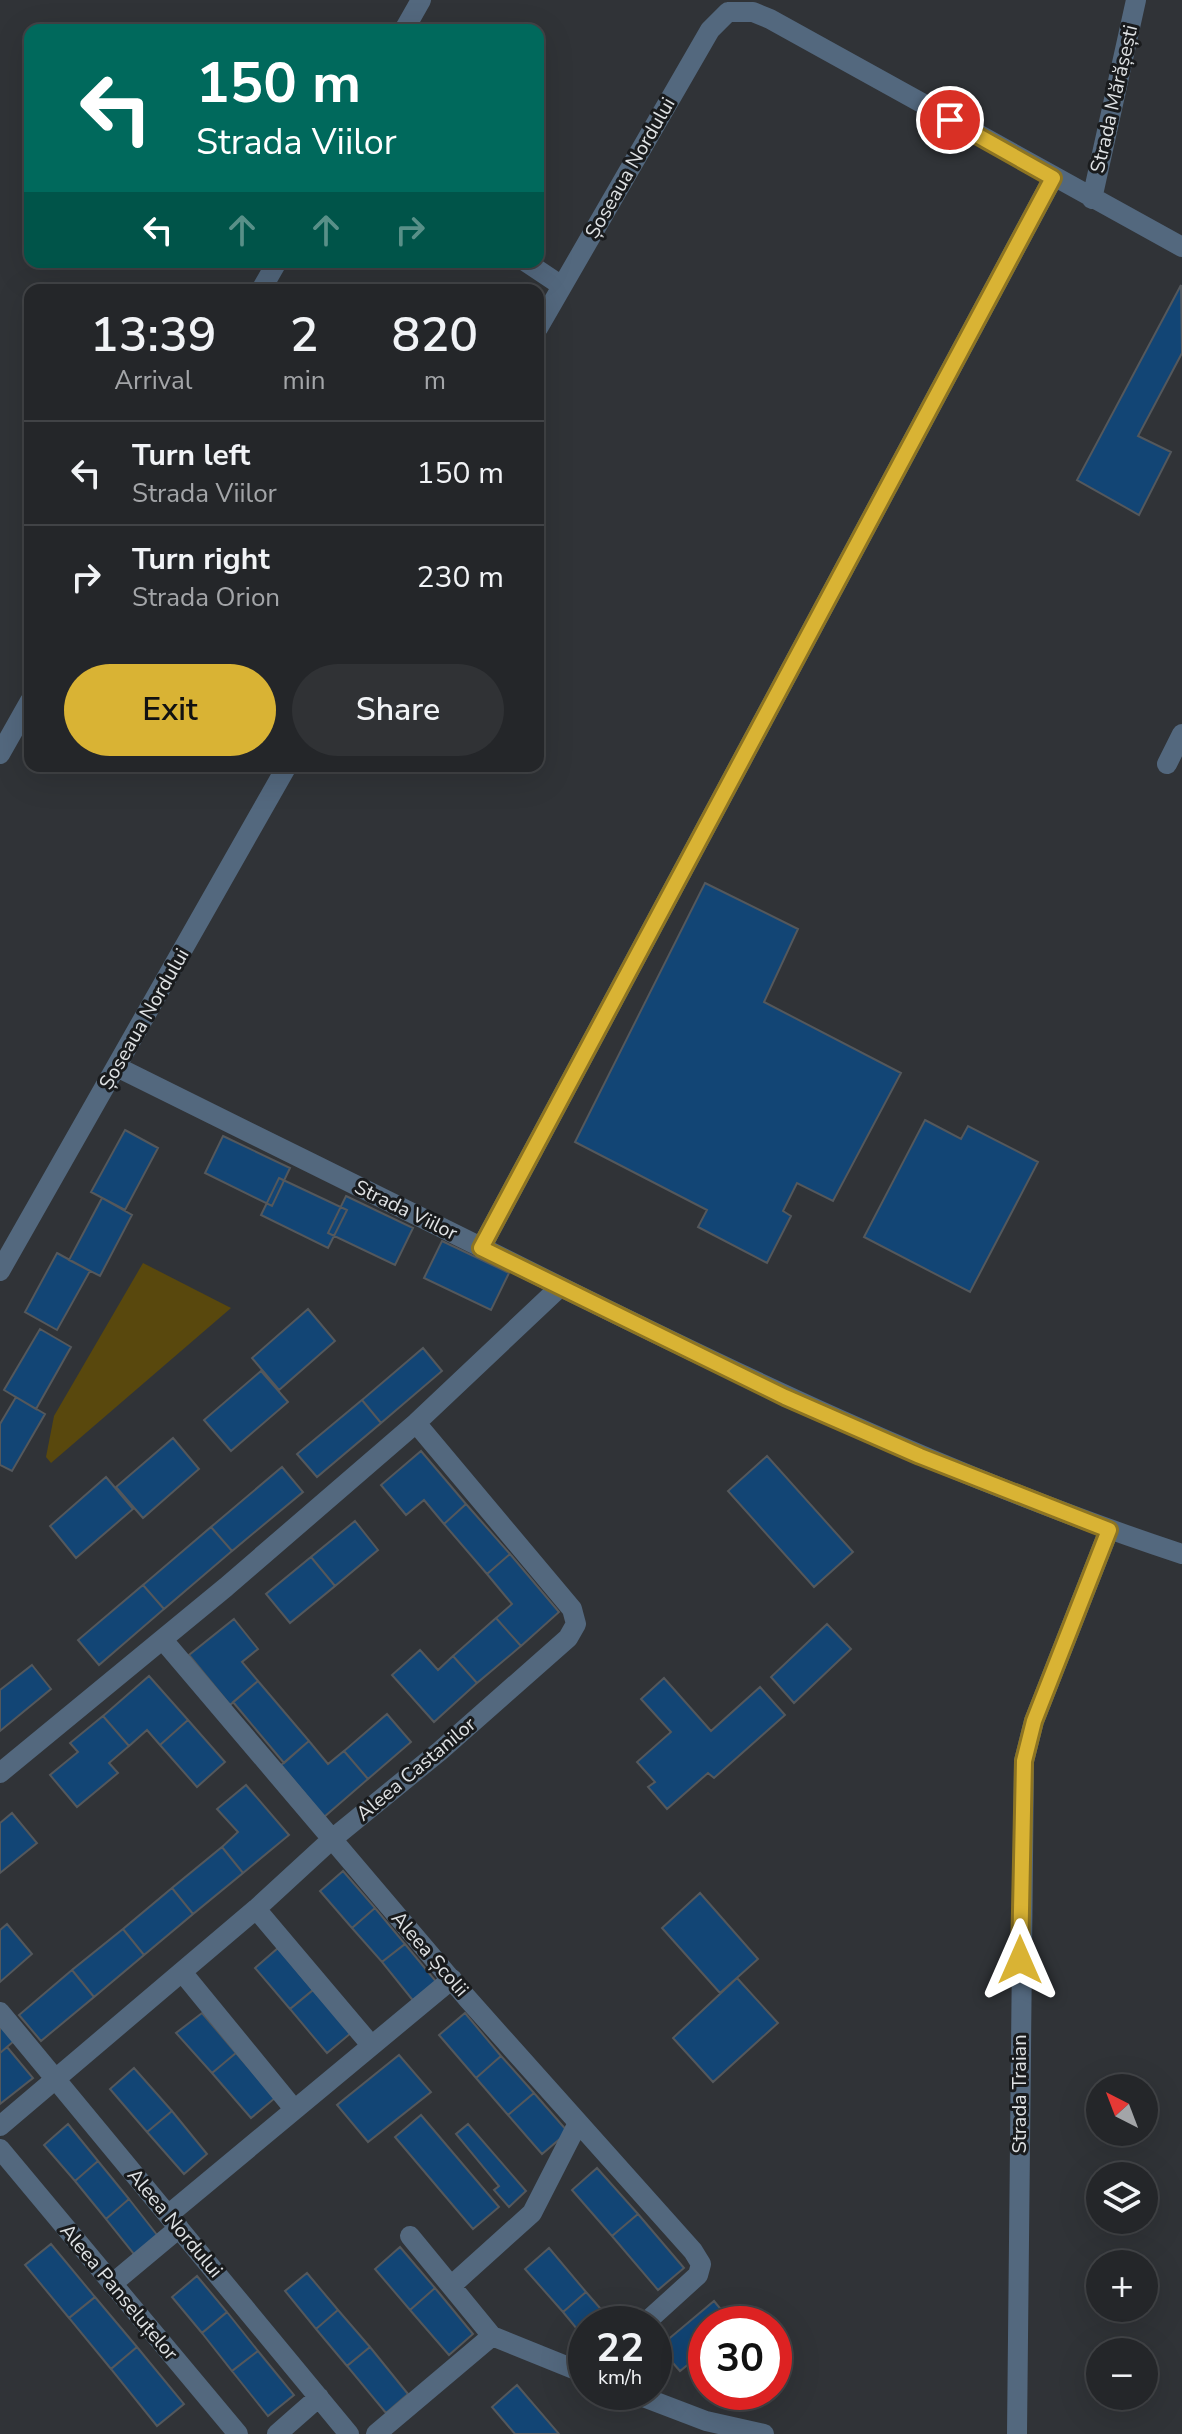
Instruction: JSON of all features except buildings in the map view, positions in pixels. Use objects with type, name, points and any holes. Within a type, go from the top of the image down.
[{"type":"street","points":[[407,24],[421,0]]},
{"type":"street","name":"Strada Mărășești","points":[[1092,199],[1136,0]]},
{"type":"street","points":[[724,6],[757,6],[770,19],[1182,247]]},
{"type":"street","name":"Șoseaua Nordului","points":[[544,318],[724,6]]},
{"type":"street","points":[[481,1248],[1053,178]]},
{"type":"street","points":[[535,268],[562,286]]},
{"type":"street","points":[[0,754],[24,712]]},
{"type":"street","points":[[1167,764],[1182,734]]},
{"type":"street","name":"Șoseaua Nordului","points":[[0,1271],[281,772]]},
{"type":"street","name":"Strada Viilor","points":[[117,1067],[785,1397],[920,1456],[1109,1530],[1182,1554]]},
{"type":"street","points":[[0,1773],[163,1640],[416,1423],[560,1287]]},
{"type":"street","name":"Aleea Castanilor","points":[[56,2079],[256,1909],[331,1840],[440,1751],[568,1638],[576,1624],[572,1609],[416,1423]]},
{"type":"street","name":"Strada Traian","points":[[1017,2434],[1024,1761],[1034,1721],[1109,1530]]},
{"type":"street","name":"Aleea Școlii","points":[[163,1640],[331,1840],[693,2251],[701,2264],[698,2275],[664,2306]]},
{"type":"street","points":[[256,1909],[371,2045]]},
{"type":"street","points":[[182,1972],[294,2109]]},
{"type":"street","points":[[112,2284],[294,2109],[452,1979]]},
{"type":"street","name":"Aleea Nordului","points":[[0,2012],[349,2434]]},
{"type":"street","points":[[0,2126],[56,2079]]},
{"type":"street","points":[[451,2286],[532,2213],[578,2123]]},
{"type":"street","name":"Aleea Panseluțelor","points":[[0,2149],[238,2434]]},
{"type":"street","points":[[410,2236],[492,2336],[568,2367]]},
{"type":"street","points":[[376,2434],[492,2336]]},
{"type":"street","points":[[277,2434],[319,2397]]},
{"type":"street","points":[[669,2410],[705,2427],[764,2434]]},
{"type":"shaded area","points":[[143,1263],[231,1308],[51,1463],[46,1457],[54,1416]]},
{"type":"route","points":[[950,120],[1053,178],[481,1248],[785,1397],[920,1456],[1109,1530],[1034,1721],[1024,1761],[1020,1960]]}]
